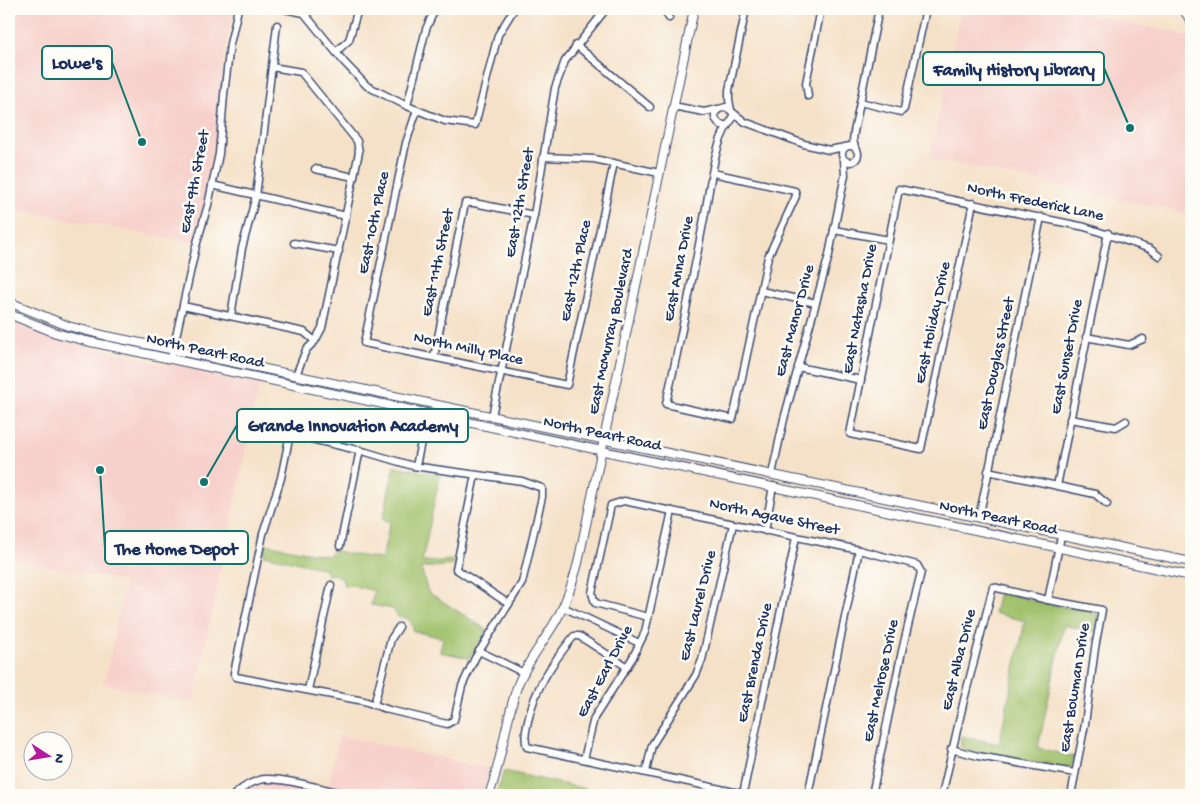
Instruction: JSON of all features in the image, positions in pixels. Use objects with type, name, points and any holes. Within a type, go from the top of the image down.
[{"type":"street","name":"East 9th Street","points":[[171,359],[218,154],[230,44],[238,9]]},
{"type":"street","points":[[285,9],[304,14],[367,86],[407,106],[446,121],[475,126],[498,35],[514,9]]},
{"type":"street","points":[[336,52],[349,40],[358,9]]},
{"type":"street","points":[[407,106],[426,29],[435,9]]},
{"type":"street","points":[[594,9],[601,15]]},
{"type":"street","name":"East 12th Street","points":[[492,416],[534,215],[555,88],[564,60],[606,9]]},
{"type":"street","points":[[664,9],[669,18]]},
{"type":"street","name":"East McMurray Boulevard","points":[[488,795],[496,777],[518,686],[563,608],[578,563],[694,9]]},
{"type":"street","points":[[729,124],[733,118],[729,90],[746,9]]},
{"type":"street","points":[[808,96],[806,83],[821,9]]},
{"type":"street","points":[[830,150],[850,163],[855,161],[858,156],[853,141],[854,132],[879,9]]},
{"type":"street","points":[[860,102],[901,112],[904,109],[926,9]]},
{"type":"street","points":[[1183,9],[1191,21]]},
{"type":"street","points":[[231,316],[242,248],[256,194],[277,25]]},
{"type":"street","points":[[576,45],[650,107]]},
{"type":"street","points":[[272,67],[301,72],[357,141],[359,152],[322,328],[306,350],[296,375]]},
{"type":"street","points":[[717,122],[715,116],[729,90]]},
{"type":"street","points":[[673,106],[704,112],[726,107],[745,122],[804,144],[830,150],[850,146],[856,149]]},
{"type":"street","name":"East 10th Place","points":[[364,343],[406,143],[417,110]]},
{"type":"street","points":[[704,112],[723,125],[745,122]]},
{"type":"street","name":"East Anna Drive","points":[[717,122],[720,139]]},
{"type":"street","name":"East Anna Drive","points":[[729,124],[720,139],[666,404],[733,419],[761,291]]},
{"type":"street","points":[[843,160],[842,152],[854,132]]},
{"type":"street","points":[[543,157],[594,159],[660,173]]},
{"type":"street","name":"East Manor Drive","points":[[772,474],[834,230],[845,176],[843,160]]},
{"type":"street","name":"East Manor Drive","points":[[845,176],[855,161]]},
{"type":"street","name":"East 12th Place","points":[[567,385],[614,163]]},
{"type":"street","points":[[315,169],[354,177]]},
{"type":"street","points":[[713,173],[795,191],[796,196],[768,256],[761,291],[816,303]]},
{"type":"street","points":[[212,185],[346,216]]},
{"type":"street","name":"North Frederick Lane","points":[[899,189],[1085,226],[1150,248],[1159,256]]},
{"type":"street","name":"East Natasha Drive","points":[[850,434],[899,189]]},
{"type":"street","name":"East 11th Street","points":[[434,357],[466,203],[534,215]]},
{"type":"street","name":"East Holiday Drive","points":[[850,434],[921,449],[973,203]]},
{"type":"street","name":"East Douglas Street","points":[[979,518],[1041,217]]},
{"type":"street","points":[[834,230],[889,240]]},
{"type":"street","name":"East Sunset Drive","points":[[1057,486],[1108,233]]},
{"type":"street","points":[[294,243],[339,251]]},
{"type":"street","name":"North Peart Road","points":[[9,302],[75,328],[1191,562]]},
{"type":"street","points":[[183,306],[304,332],[315,340]]},
{"type":"street","name":"North Peart Road","points":[[9,314],[56,333],[171,359],[1191,576]]},
{"type":"street","points":[[1086,337],[1129,345],[1143,339]]},
{"type":"street","name":"North Milly Place","points":[[364,343],[567,385]]},
{"type":"street","points":[[798,367],[861,380]]},
{"type":"street","points":[[416,466],[427,413]]},
{"type":"street","points":[[1070,419],[1116,427],[1126,421]]},
{"type":"street","points":[[290,434],[360,450],[416,466],[522,481],[542,488],[542,497],[522,583],[479,651],[462,686],[454,720],[447,724],[389,710],[364,701],[236,677],[234,673],[262,534],[281,478],[290,434]]},
{"type":"street","points":[[340,546],[360,450]]},
{"type":"street","points":[[988,471],[1095,494],[1107,504]]},
{"type":"street","points":[[475,475],[456,569],[508,604]]},
{"type":"street","points":[[765,531],[772,486]]},
{"type":"street","name":"North Agave Street","points":[[648,617],[595,603],[592,594],[611,505],[624,501],[859,550],[916,565],[921,572]]},
{"type":"street","name":"East Earl Drive","points":[[584,759],[594,718],[627,666],[645,632],[672,511]]},
{"type":"street","name":"East Laurel Drive","points":[[646,772],[652,745],[696,674],[702,660],[733,524]]},
{"type":"street","points":[[1048,600],[1061,536]]},
{"type":"street","name":"East Brenda Drive","points":[[746,795],[796,538]]},
{"type":"street","points":[[808,795],[859,550]]},
{"type":"street","name":"East Melrose Drive","points":[[872,795],[902,651],[921,572]]},
{"type":"street","points":[[308,690],[331,585]]},
{"type":"street","name":"East Alba Drive","points":[[942,795],[993,587],[1048,600]]},
{"type":"street","name":"East Bowman Drive","points":[[1048,600],[1102,610],[1085,724],[1071,795]]},
{"type":"street","points":[[563,608],[639,643]]},
{"type":"street","points":[[374,705],[391,639],[399,627]]},
{"type":"street","points":[[627,666],[579,636],[574,636],[556,658],[531,705],[525,739],[527,747],[746,795]]},
{"type":"street","points":[[479,651],[524,674]]},
{"type":"street","points":[[952,750],[1075,773]]},
{"type":"street","points":[[234,795],[247,785],[263,779],[281,780],[350,795]]},
{"type":"shaded area","points":[[9,9],[233,9],[223,64],[215,151],[194,243],[9,208]]},
{"type":"shaded area","points":[[961,9],[1065,9],[1191,36],[1191,187],[1186,213],[930,158]]},
{"type":"shaded area","points":[[9,319],[60,340],[161,364],[192,367],[245,382],[260,382],[193,703],[104,684],[125,582],[9,558]]},
{"type":"shaded area","points":[[339,736],[492,769],[489,782],[483,795],[379,795],[329,784]]},
{"type":"shaded area","points":[[269,782],[280,782],[339,795],[240,795],[251,787]]},
{"type":"green space","points":[[394,466],[440,475],[422,562],[453,560],[452,565],[421,568],[428,592],[487,630],[469,658],[440,652],[443,638],[413,631],[409,620],[404,617],[398,617],[393,609],[371,605],[374,591],[352,585],[344,586],[342,578],[333,574],[327,575],[325,569],[264,555],[266,544],[327,556],[335,550],[382,559],[390,521],[383,520]]},
{"type":"green space","points":[[1000,593],[1094,612],[1098,615],[1095,632],[1064,625],[1038,748],[1075,757],[1071,767],[1067,768],[994,756],[961,747],[961,736],[999,744],[1025,621],[994,613]]},
{"type":"green space","points":[[504,771],[613,795],[496,795]]},
{"type":"place","name":"Family History Library","points":[[1130,128]]},
{"type":"place","name":"Lowe's","points":[[142,142]]},
{"type":"place","name":"The Home Depot","points":[[100,470]]},
{"type":"place","name":"Grande Innovation Academy","points":[[204,482]]}]
